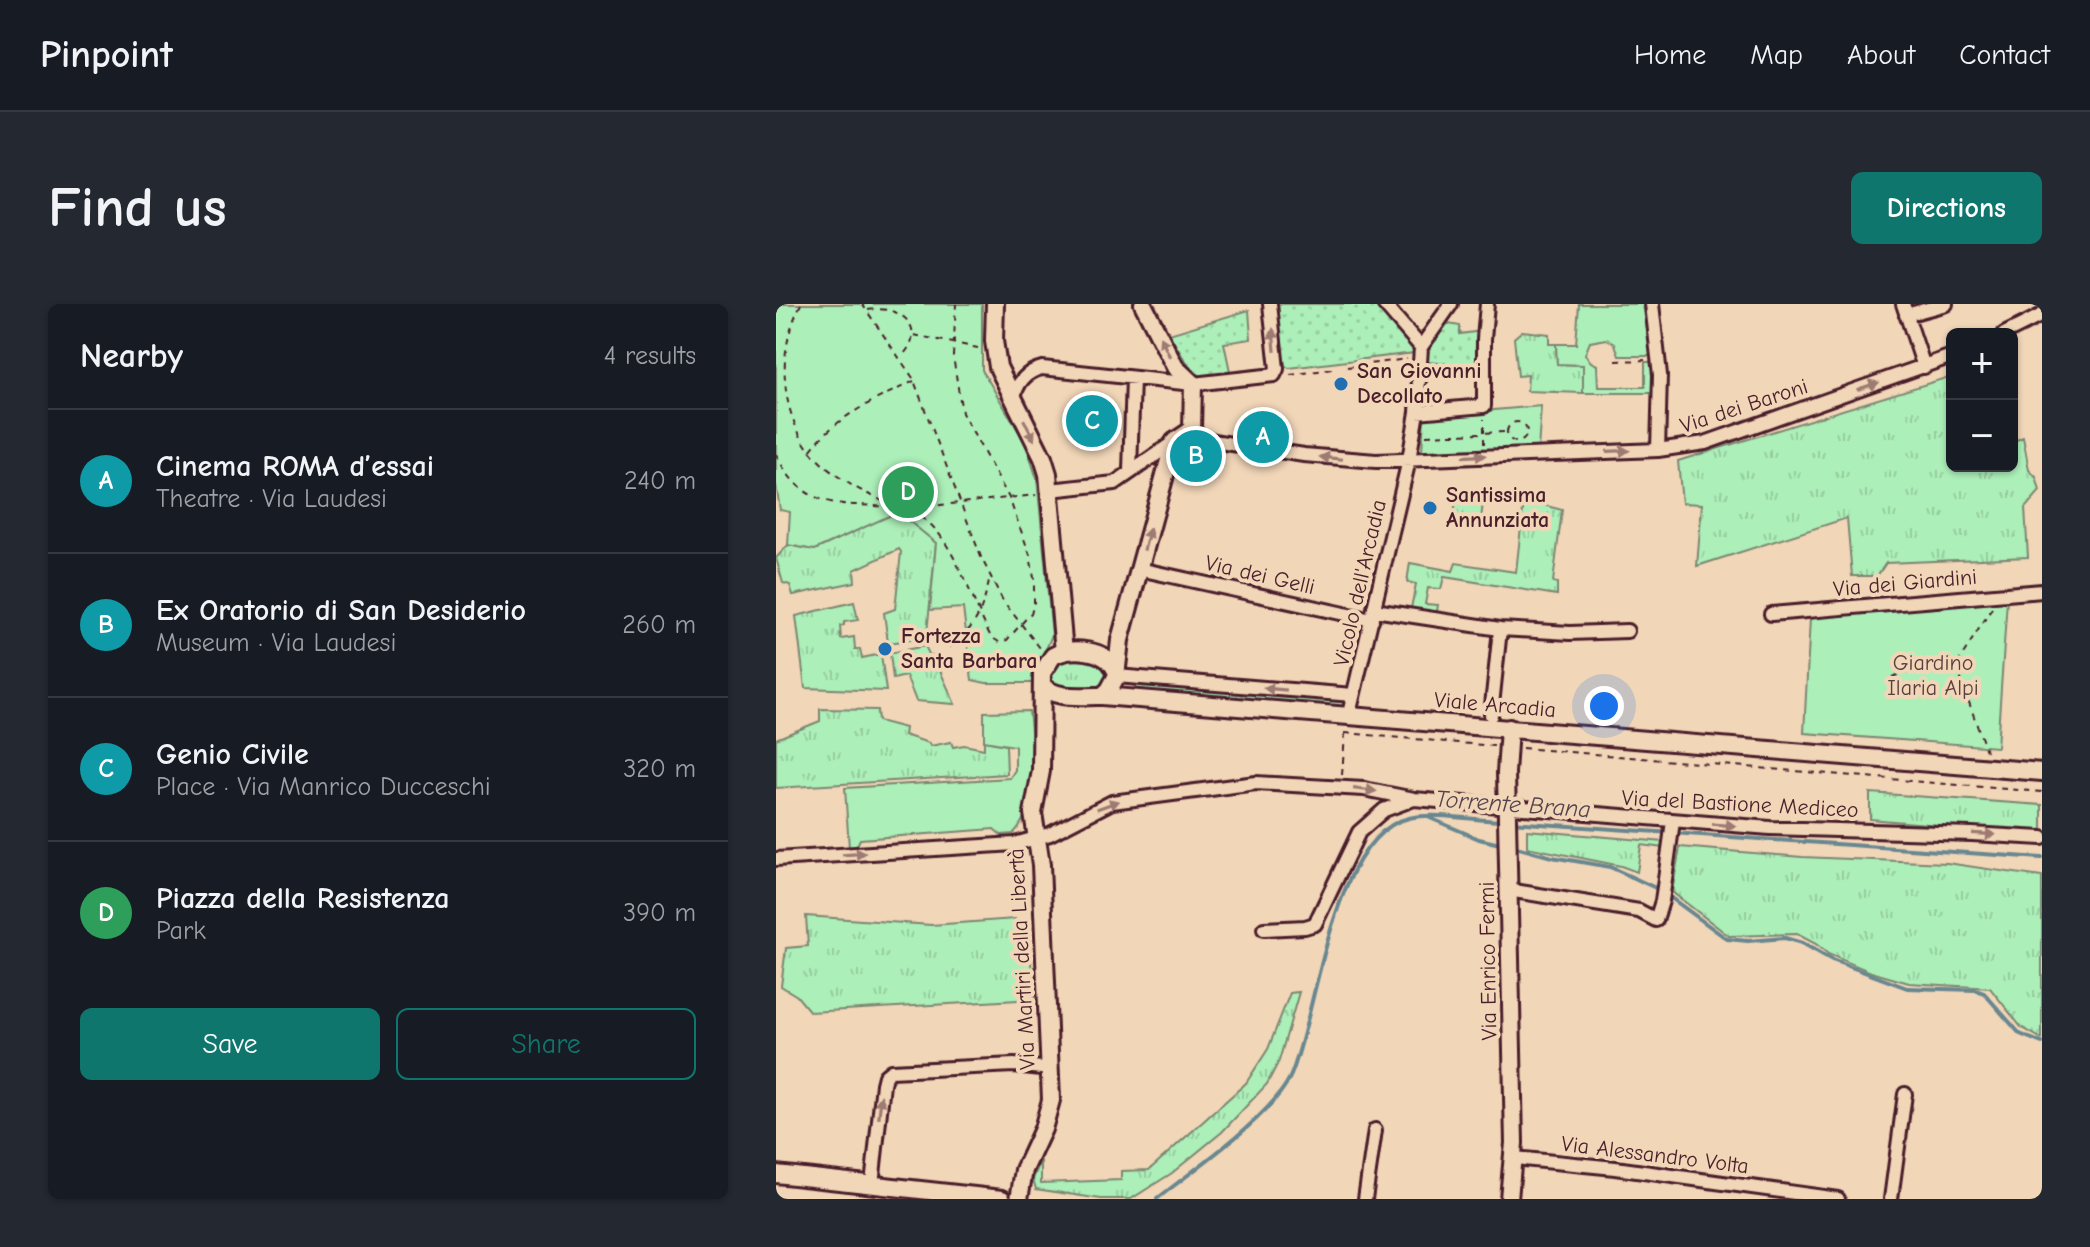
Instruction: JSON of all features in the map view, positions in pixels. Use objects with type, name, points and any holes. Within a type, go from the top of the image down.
[{"type":"street","points":[[995,304],[995,354],[1000,374],[1043,458],[1057,656]]},
{"type":"street","points":[[1044,492],[1115,483],[1192,430],[1193,384],[1175,367],[1143,304]]},
{"type":"street","points":[[1013,400],[1021,380],[1038,369],[1193,384],[1274,375],[1277,369],[1270,304]]},
{"type":"street","points":[[1384,304],[1421,352],[1451,304]]},
{"type":"street","points":[[1417,412],[1484,406],[1487,304]]},
{"type":"street","points":[[1652,304],[1659,360],[1658,450]]},
{"type":"street","points":[[1924,367],[1904,310],[1946,304]]},
{"type":"street","points":[[2016,328],[2042,315]]},
{"type":"street","name":"Vicolo dell'Arcadia","points":[[1347,720],[1409,460],[1417,412],[1421,352]]},
{"type":"street","name":"Via dei Baroni","points":[[1192,430],[1211,440],[1288,453],[1364,461],[1658,450],[1705,443],[1946,358]]},
{"type":"street","points":[[1130,471],[1133,378]]},
{"type":"street","points":[[1136,698],[1115,674],[1112,663],[1103,656],[1085,652],[1057,656],[1042,673],[1042,685],[1051,693],[1102,696],[1109,690],[1115,674],[1139,569],[1174,442]]},
{"type":"street","name":"Via dei Gelli","points":[[1139,569],[1373,615],[1500,629],[1627,631]]},
{"type":"street","name":"Via dei Giardini","points":[[1771,614],[2042,591]]},
{"type":"street","points":[[1491,715],[1500,629]]},
{"type":"street","points":[[1115,674],[1353,695]]},
{"type":"street","name":"Via Martiri della Libertà","points":[[1019,1199],[1024,1170],[1049,1112],[1051,1100],[1038,839],[1033,813],[1041,771],[1042,685]]},
{"type":"street","points":[[1042,712],[1053,699],[1066,695]]},
{"type":"street","name":"Viale Arcadia","points":[[1102,696],[1515,735],[2042,772]]},
{"type":"street","name":"Via Enrico Fermi","points":[[1508,1197],[1514,1158],[1506,763],[1515,735]]},
{"type":"street","name":"Via del Bastione Mediceo","points":[[776,859],[1005,846],[1038,839],[1102,806],[1139,797],[1256,783],[1374,791],[1507,811],[1673,824],[2042,838]]},
{"type":"street","points":[[1264,929],[1315,924],[1359,832],[1384,810],[1414,799]]},
{"type":"street","points":[[1508,890],[1639,911],[1656,920],[1662,901],[1673,824]]},
{"type":"street","points":[[872,1184],[883,1080],[891,1071],[1014,1065],[1050,1069]]},
{"type":"street","points":[[1891,1199],[1905,1094]]},
{"type":"street","points":[[1365,1199],[1375,1130]]},
{"type":"street","name":"Via Alessandro Volta","points":[[1514,1158],[1615,1168],[1838,1199]]},
{"type":"street","points":[[776,1174],[1002,1199]]},
{"type":"path","points":[[801,304],[789,329],[784,375],[793,419],[810,451],[838,476],[869,496],[924,519],[939,534],[979,616],[991,637],[999,642],[1007,640],[1022,626],[1033,609],[1034,578],[1030,555],[1009,498],[962,413],[953,344],[956,304]]},
{"type":"path","points":[[862,304],[914,381],[990,576],[1022,626],[1057,656]]},
{"type":"path","points":[[867,311],[881,305],[898,308],[909,318],[913,335],[910,346],[900,357]]},
{"type":"path","points":[[913,335],[982,348],[995,354]]},
{"type":"path","points":[[1347,367],[1421,352]]},
{"type":"path","points":[[1616,361],[1659,360]]},
{"type":"path","points":[[1274,375],[1332,369]]},
{"type":"path","points":[[810,451],[825,431],[837,422],[914,381]]},
{"type":"path","points":[[1484,406],[1484,456]]},
{"type":"path","points":[[1515,422],[1522,423],[1527,431],[1526,437],[1518,442],[1509,438],[1507,432],[1515,422]]},
{"type":"path","points":[[1413,435],[1507,432]]},
{"type":"path","points":[[776,454],[794,482],[826,501],[852,507],[902,509],[1044,492]]},
{"type":"path","points":[[950,647],[970,630],[979,616],[990,576]]},
{"type":"path","points":[[1956,665],[2001,595]]},
{"type":"path","points":[[1892,677],[1947,658],[1956,665],[1988,756]]},
{"type":"path","points":[[1343,788],[1342,759],[1347,720]]},
{"type":"path","points":[[1345,733],[1493,746],[1494,739]]},
{"type":"path","points":[[1515,735],[1520,748],[2042,792]]},
{"type":"green space","points":[[776,304],[982,304],[982,370],[1025,442],[1037,479],[1052,635],[1032,683],[972,680],[963,608],[930,610],[936,543],[898,512],[814,550],[788,545],[790,512],[780,510],[776,484]]},
{"type":"green space","points":[[1273,304],[1380,304],[1414,347],[1414,353],[1289,368],[1282,364]]},
{"type":"green space","points":[[1579,304],[1643,304],[1651,356],[1619,356],[1615,344],[1607,339],[1590,342],[1585,354],[1597,365],[1598,387],[1645,387],[1645,362],[1653,362],[1656,393],[1583,393],[1583,365],[1557,364],[1556,344],[1576,344]]},
{"type":"green space","points":[[1249,310],[1251,339],[1224,343],[1231,376],[1198,378],[1194,375],[1169,334]]},
{"type":"green space","points":[[1443,323],[1460,326],[1460,334],[1482,331],[1481,375],[1448,372],[1448,364],[1427,362],[1429,346]]},
{"type":"green space","points":[[1522,331],[1549,334],[1549,344],[1556,344],[1557,364],[1583,365],[1583,393],[1527,391],[1528,375],[1518,376],[1514,338]]},
{"type":"green space","points":[[1946,378],[1946,472],[2018,472],[2018,439],[2023,437],[2029,470],[2036,477],[2040,491],[2025,508],[2028,557],[1886,563],[1877,576],[1852,576],[1847,518],[1697,566],[1702,504],[1682,503],[1678,461]]},
{"type":"green space","points":[[1541,406],[1538,450],[1422,452],[1424,416]]},
{"type":"green space","points":[[1457,490],[1484,494],[1480,528],[1453,524]]},
{"type":"green space","points":[[1524,500],[1562,510],[1553,582],[1557,583],[1557,595],[1444,577],[1441,589],[1428,588],[1425,604],[1438,605],[1436,617],[1410,613],[1416,584],[1407,582],[1410,563],[1453,571],[1456,563],[1516,572]]},
{"type":"green space","points":[[898,511],[936,543],[924,638],[888,643],[884,613],[895,609],[899,549],[854,570],[855,582],[793,595],[790,585],[783,583],[776,558],[788,545],[815,550]]},
{"type":"green space","name":"Giardino Ilaria Alpi","points":[[2007,600],[1997,747],[1804,733],[1810,618]]},
{"type":"green space","points":[[854,602],[858,620],[844,622],[840,626],[841,639],[854,637],[855,649],[860,649],[862,658],[881,654],[886,691],[805,688],[796,616]]},
{"type":"green space","points":[[925,646],[930,656],[933,655],[955,704],[916,701],[906,676],[893,679],[890,653]]},
{"type":"green space","points":[[1080,656],[1101,662],[1109,674],[1102,689],[1077,690],[1049,685],[1046,672],[1055,661]]},
{"type":"green space","points":[[1133,682],[1349,699],[1342,707],[1143,693],[1135,688]]},
{"type":"green space","points":[[820,709],[877,710],[878,721],[905,728],[904,735],[930,746],[951,742],[953,747],[964,745],[984,749],[984,741],[1006,745],[1007,774],[776,788],[776,739],[820,721]]},
{"type":"green space","points":[[1029,711],[1033,758],[1031,793],[1021,823],[1013,834],[1001,835],[994,829],[860,839],[856,848],[849,848],[845,788],[1010,778],[1015,770],[1015,746],[984,741],[984,712]]},
{"type":"green space","points":[[1870,793],[2042,805],[2042,834],[1870,819]]},
{"type":"green space","points":[[1527,830],[1664,842],[1664,848],[1641,845],[1637,872],[1527,847]]},
{"type":"green space","points":[[1680,847],[1802,857],[1947,863],[2042,877],[2042,1039],[2021,1027],[1990,988],[1909,983],[1871,972],[1828,954],[1797,934],[1729,936],[1672,892]]},
{"type":"green space","points":[[806,916],[931,925],[1015,919],[1016,923],[1028,924],[1034,999],[810,1012],[797,996],[781,986],[786,948],[808,946]]},
{"type":"green space","points":[[1299,992],[1279,1061],[1267,1084],[1222,1132],[1172,1173],[1131,1199],[1101,1199],[1036,1189],[1033,1179],[1041,1160],[1041,1183],[1121,1180],[1121,1171],[1149,1170],[1246,1083],[1268,1049],[1290,993]]},
{"type":"waterway","name":"Torrente Brana","points":[[1157,1199],[1231,1141],[1282,1091],[1300,1047],[1319,971],[1345,890],[1362,857],[1383,831],[1419,816],[1501,821]]},
{"type":"waterway","points":[[1430,818],[1479,839],[1504,845]]},
{"type":"waterway","name":"Torrente Brana","points":[[1510,822],[2042,858]]},
{"type":"waterway","points":[[1512,846],[1610,867],[1660,890]]},
{"type":"waterway","points":[[1667,895],[1727,939],[1785,938],[1802,943],[1832,960],[1907,988],[1976,990],[1984,993],[2020,1034],[2042,1043]]},
{"type":"place","name":"San Giovanni Decollato","points":[[1341,384]]},
{"type":"place","name":"Genio Civile","points":[[1092,421]]},
{"type":"place","name":"Cinema ROMA d’essai","points":[[1263,437]]},
{"type":"place","name":"Ex Oratorio di San Desiderio","points":[[1196,456]]},
{"type":"place","name":"Piazza della Resistenza","points":[[908,492]]},
{"type":"place","name":"Santissima Annunziata","points":[[1430,508]]},
{"type":"place","name":"Fortezza Santa Barbara","points":[[885,649]]}]
